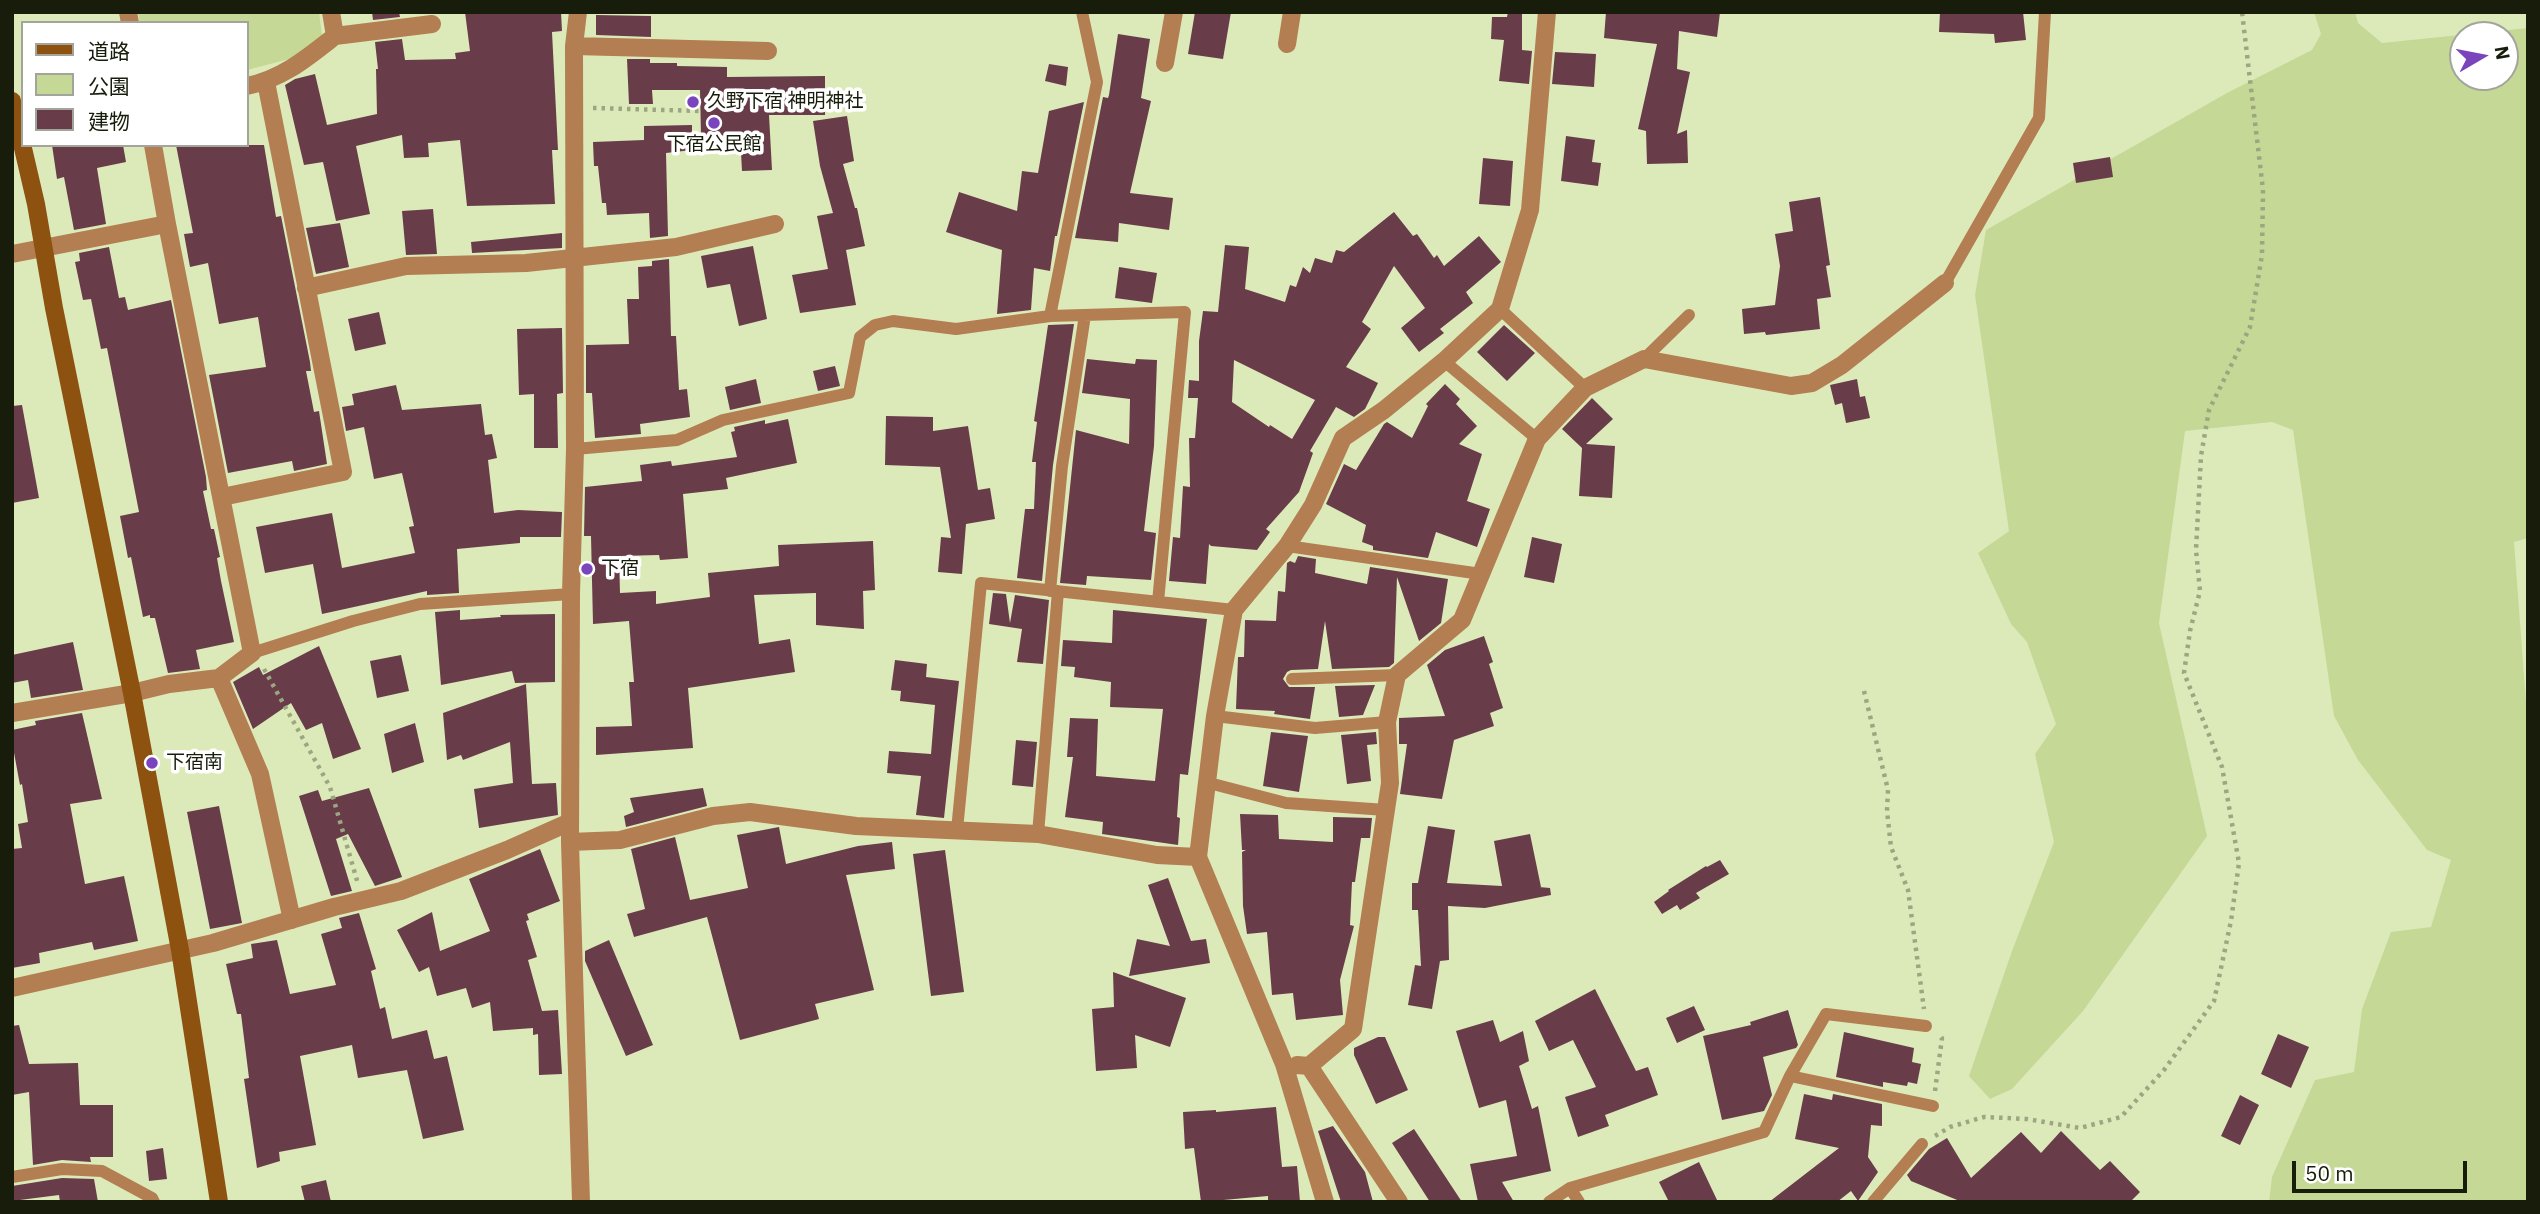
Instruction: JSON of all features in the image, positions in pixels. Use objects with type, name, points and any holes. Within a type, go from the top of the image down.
[{"type":"street","points":[[331,12],[335,36]]},
{"type":"street","points":[[578,12],[574,46],[573,108],[576,258],[570,842],[581,1202]]},
{"type":"street","points":[[1165,63],[1174,12]]},
{"type":"street","points":[[1287,44],[1292,12]]},
{"type":"street","points":[[1325,1202],[1284,1064],[1198,857],[1215,716],[1234,610],[1287,546],[1313,505],[1343,438],[1384,410],[1444,361],[1500,309],[1530,210],[1547,12]]},
{"type":"street","points":[[248,86],[266,82],[296,67],[335,36],[432,24]]},
{"type":"street","points":[[574,46],[768,51]]},
{"type":"street","points":[[222,497],[343,472],[266,82]]},
{"type":"street","points":[[12,101],[21,142]]},
{"type":"street","points":[[22,147],[132,693],[180,950],[219,1202]]},
{"type":"street","points":[[12,713],[132,693],[169,684],[219,678],[251,653],[153,147]]},
{"type":"street","points":[[306,288],[406,267],[513,264],[676,247],[775,224]]},
{"type":"street","points":[[12,254],[167,225]]},
{"type":"street","points":[[1284,1064],[1309,1066],[1353,1029],[1390,783],[1387,722],[1398,675],[1462,620],[1537,439],[1586,388],[1644,359],[1791,386],[1812,383],[1842,365],[1945,283]]},
{"type":"street","points":[[219,678],[260,774],[292,920]]},
{"type":"street","points":[[570,842],[620,840],[713,816],[750,812],[856,826],[1038,834],[1157,855],[1198,857]]},
{"type":"street","points":[[12,988],[180,950],[401,891],[446,875],[570,822]]},
{"type":"street","points":[[1309,1066],[1399,1202]]},
{"type":"lane","points":[[1051,316],[1097,82],[1082,12]]},
{"type":"lane","points":[[1945,283],[2039,118],[2045,12]]},
{"type":"lane","points":[[1500,309],[1586,388]]},
{"type":"lane","points":[[575,449],[677,440],[723,420],[849,393],[860,337],[875,325],[893,321],[956,329],[1051,316],[1185,312],[1158,602]]},
{"type":"lane","points":[[1038,834],[1062,466],[1085,315]]},
{"type":"lane","points":[[1644,359],[1689,315]]},
{"type":"lane","points":[[1444,361],[1537,439]]},
{"type":"lane","points":[[1287,546],[1481,574]]},
{"type":"lane","points":[[957,830],[981,583],[1234,610]]},
{"type":"lane","points":[[251,653],[353,621],[420,604],[571,594]]},
{"type":"lane","points":[[1292,679],[1398,675]]},
{"type":"lane","points":[[1215,716],[1315,728],[1387,722]]},
{"type":"lane","points":[[1209,783],[1286,803],[1386,810]]},
{"type":"lane","points":[[1549,1202],[1570,1188],[1765,1132],[1790,1076],[1826,1014],[1926,1026]]},
{"type":"lane","points":[[1790,1076],[1933,1107]]},
{"type":"lane","points":[[1873,1202],[1922,1144]]},
{"type":"lane","points":[[12,1177],[62,1169],[102,1171],[152,1198],[154,1202]]},
{"type":"lane","points":[[1570,1188],[1580,1202]]},
{"type":"path","points":[[1922,1144],[1950,1127],[1984,1117],[2027,1119],[2080,1128],[2121,1117],[2164,1070],[2214,1001],[2231,920],[2239,863],[2222,767],[2185,673],[2190,631],[2200,591],[2196,551],[2198,510],[2201,457],[2209,410],[2250,327],[2262,256],[2263,190],[2242,12]]},
{"type":"path","points":[[573,108],[701,111]]},
{"type":"path","points":[[251,653],[271,678],[330,787],[363,901]]},
{"type":"path","points":[[1864,691],[1888,790],[1887,811],[1891,847],[1908,890],[1926,1026],[1942,1038],[1933,1107],[1938,1135]]},
{"type":"green space","points":[[138,12],[319,12],[324,50],[248,70],[248,21],[140,21]]},
{"type":"green space","points":[[2314,12],[2355,12],[2358,23],[2382,43],[2449,36],[2449,91],[2519,91],[2519,29],[2528,28],[2528,538],[2514,542],[2528,705],[2528,1202],[2269,1202],[2272,1177],[2315,1080],[2354,1072],[2362,1009],[2391,932],[2431,927],[2451,860],[2427,850],[2358,760],[2334,716],[2293,430],[2272,422],[2185,431],[2159,623],[2207,836],[2083,1011],[2012,1089],[1990,1099],[1969,1076],[2012,951],[2054,842],[2035,754],[2056,724],[2027,642],[2011,624],[1978,553],[2009,531],[1975,295],[1986,230],[2227,93],[2312,50],[2321,34]]},
{"type":"building","points":[[372,12],[399,12],[400,17],[373,20]]},
{"type":"building","points":[[465,12],[561,12],[562,31],[552,32],[558,150],[552,150],[555,204],[467,206],[460,140],[428,143],[429,157],[404,158],[402,135],[356,146],[370,214],[336,221],[323,162],[304,165],[285,85],[295,79],[315,74],[327,125],[377,114],[378,69],[375,42],[402,39],[405,60],[456,59],[455,53],[470,51]]},
{"type":"building","points":[[1195,12],[1231,12],[1223,59],[1188,54]]},
{"type":"building","points":[[1508,12],[1522,12],[1522,50],[1532,51],[1529,84],[1499,81],[1504,40],[1491,39],[1492,17],[1507,17]]},
{"type":"building","points":[[1606,12],[1720,12],[1717,37],[1679,31],[1677,69],[1690,72],[1677,134],[1687,130],[1688,163],[1647,164],[1646,131],[1638,129],[1657,44],[1604,38]]},
{"type":"building","points":[[1940,12],[2023,12],[2026,40],[1995,43],[1994,34],[1939,32]]},
{"type":"building","points":[[596,15],[651,16],[651,37],[596,35]]},
{"type":"building","points":[[1118,34],[1150,39],[1141,98],[1151,101],[1130,193],[1173,198],[1169,230],[1119,223],[1118,242],[1075,238],[1103,97],[1108,98],[1109,95]]},
{"type":"building","points":[[1555,52],[1596,54],[1594,87],[1552,84]]},
{"type":"building","points":[[627,59],[650,59],[650,63],[677,63],[677,66],[727,67],[727,77],[825,76],[825,115],[769,115],[772,170],[742,171],[740,135],[701,136],[700,90],[652,90],[653,104],[629,104]]},
{"type":"building","points":[[1049,64],[1068,67],[1066,86],[1045,81]]},
{"type":"building","points":[[1084,102],[1050,271],[1034,268],[1031,310],[997,314],[1002,250],[946,232],[959,192],[1017,211],[1022,171],[1038,173],[1049,111]]},
{"type":"building","points":[[847,116],[854,161],[843,164],[857,208],[865,246],[846,250],[856,305],[800,313],[792,275],[828,269],[817,216],[833,213],[820,166],[813,121]]},
{"type":"building","points":[[692,125],[692,150],[666,153],[668,236],[650,238],[649,213],[607,215],[606,203],[602,203],[598,166],[594,166],[593,142],[644,140],[644,126]]},
{"type":"building","points":[[1566,136],[1595,140],[1592,162],[1601,163],[1598,186],[1561,181]]},
{"type":"building","points":[[264,145],[276,217],[281,216],[310,362],[311,371],[306,371],[314,412],[319,411],[327,464],[294,471],[292,461],[228,473],[209,375],[266,367],[258,317],[219,324],[208,263],[190,267],[184,234],[193,233],[176,147]]},
{"type":"building","points":[[52,147],[123,147],[126,162],[97,168],[106,224],[74,230],[64,177],[57,179]]},
{"type":"building","points":[[2110,157],[2113,177],[2076,183],[2073,163]]},
{"type":"building","points":[[1483,158],[1513,161],[1510,206],[1479,204]]},
{"type":"building","points":[[1820,197],[1830,265],[1826,266],[1831,297],[1817,299],[1820,329],[1766,335],[1765,332],[1744,334],[1742,309],[1775,305],[1780,266],[1775,234],[1793,231],[1789,202]]},
{"type":"building","points":[[433,209],[437,254],[406,255],[402,211]]},
{"type":"building","points":[[1394,212],[1413,236],[1417,234],[1434,258],[1437,255],[1444,266],[1479,236],[1501,262],[1466,292],[1473,303],[1440,329],[1444,333],[1419,352],[1401,328],[1425,308],[1394,266],[1362,322],[1371,329],[1346,367],[1378,383],[1365,409],[1354,417],[1336,407],[1310,451],[1313,453],[1299,492],[1266,529],[1270,532],[1257,550],[1209,544],[1206,584],[1169,581],[1173,537],[1180,538],[1183,486],[1190,487],[1189,438],[1195,438],[1198,398],[1188,398],[1189,380],[1199,381],[1199,341],[1203,311],[1218,312],[1225,245],[1249,247],[1245,289],[1285,302],[1290,285],[1296,287],[1303,267],[1310,273],[1315,258],[1332,263],[1336,250],[1344,252]],"holes":[[[1234,360],[1315,400],[1292,439],[1232,402]]]},
{"type":"building","points":[[340,223],[349,267],[316,274],[306,228]]},
{"type":"building","points":[[562,233],[562,248],[472,253],[471,242]]},
{"type":"building","points":[[753,246],[767,319],[739,326],[730,284],[707,288],[701,256]]},
{"type":"building","points":[[109,247],[119,298],[125,297],[128,310],[171,300],[206,477],[207,490],[203,491],[220,557],[217,558],[234,642],[196,650],[200,669],[168,673],[155,618],[150,618],[150,615],[143,617],[131,557],[128,558],[120,516],[139,512],[107,348],[101,349],[91,299],[83,300],[75,262],[80,261],[79,253]]},
{"type":"building","points":[[669,259],[671,336],[676,336],[679,390],[687,389],[690,417],[640,424],[641,434],[595,438],[592,393],[586,393],[586,345],[629,344],[627,299],[639,299],[638,267],[652,266],[652,261]]},
{"type":"building","points":[[1119,267],[1157,273],[1152,303],[1115,298]]},
{"type":"building","points":[[379,312],[386,344],[355,351],[348,319]]},
{"type":"building","points":[[1074,324],[1053,465],[1042,581],[1017,578],[1025,509],[1034,509],[1036,462],[1032,462],[1037,422],[1034,421],[1048,325]]},
{"type":"building","points":[[1504,325],[1535,353],[1507,381],[1477,352]]},
{"type":"building","points":[[562,328],[563,393],[557,394],[558,448],[534,448],[534,394],[519,395],[517,329]]},
{"type":"building","points":[[1087,359],[1135,364],[1136,359],[1157,360],[1154,446],[1144,531],[1156,533],[1151,580],[1087,576],[1086,585],[1060,583],[1076,430],[1129,444],[1130,399],[1082,393]]},
{"type":"building","points":[[835,366],[840,386],[818,391],[813,371]]},
{"type":"building","points":[[756,379],[761,403],[730,410],[725,387]]},
{"type":"building","points":[[1857,379],[1860,397],[1865,396],[1870,418],[1846,423],[1842,403],[1835,405],[1830,385]]},
{"type":"building","points":[[1445,384],[1460,399],[1456,404],[1477,426],[1459,444],[1482,454],[1467,501],[1490,509],[1477,547],[1436,532],[1428,558],[1373,550],[1373,546],[1362,542],[1366,525],[1326,504],[1344,464],[1356,470],[1387,422],[1412,438],[1428,406],[1426,404]]},
{"type":"building","points":[[396,385],[402,410],[481,404],[485,435],[492,434],[497,458],[488,460],[494,513],[518,510],[562,512],[561,537],[520,537],[520,543],[457,549],[459,593],[427,595],[427,591],[322,614],[313,564],[265,573],[256,527],[332,513],[342,568],[415,553],[409,527],[414,526],[402,473],[374,479],[364,427],[346,431],[342,407],[354,405],[352,394]]},
{"type":"building","points":[[1592,398],[1613,419],[1586,444],[1615,446],[1612,498],[1579,496],[1582,448],[1562,429]]},
{"type":"building","points":[[22,405],[39,498],[12,503],[12,406]]},
{"type":"building","points":[[886,416],[933,417],[933,431],[968,426],[978,490],[990,488],[995,519],[966,524],[962,574],[938,572],[941,537],[951,538],[940,467],[885,465]]},
{"type":"building","points":[[788,419],[797,463],[726,478],[728,489],[683,494],[688,558],[660,560],[659,555],[619,556],[620,593],[656,591],[656,604],[710,597],[708,573],[779,566],[778,545],[873,541],[875,590],[863,591],[864,629],[816,625],[816,593],[754,595],[759,644],[790,639],[795,672],[688,688],[693,748],[596,755],[596,727],[632,726],[629,682],[634,682],[629,621],[593,624],[591,536],[584,536],[585,487],[642,481],[640,465],[671,461],[672,466],[737,457],[731,432],[735,431],[734,427],[765,420],[765,424]]},
{"type":"building","points":[[1532,537],[1562,544],[1554,583],[1524,577]]},
{"type":"building","points":[[1298,556],[1316,559],[1315,573],[1367,584],[1370,567],[1448,579],[1441,623],[1419,641],[1397,577],[1394,663],[1389,667],[1332,669],[1325,621],[1318,669],[1291,670],[1283,679],[1289,687],[1315,687],[1310,719],[1274,714],[1275,711],[1236,709],[1238,657],[1244,657],[1245,620],[1276,621],[1278,591],[1285,592],[1287,563],[1295,563]]},
{"type":"building","points":[[993,593],[1006,594],[1010,623],[1015,595],[1049,600],[1043,664],[1017,662],[1022,629],[989,624]]},
{"type":"building","points":[[460,610],[460,620],[501,617],[500,615],[555,614],[555,682],[515,683],[512,671],[441,685],[435,612]]},
{"type":"building","points":[[1113,610],[1207,619],[1188,775],[1180,774],[1178,845],[1102,834],[1103,822],[1065,817],[1073,757],[1067,757],[1070,718],[1098,719],[1096,776],[1155,781],[1163,709],[1110,707],[1111,682],[1074,677],[1075,667],[1061,666],[1063,640],[1112,643]]},
{"type":"building","points":[[1484,636],[1493,662],[1489,664],[1503,708],[1490,713],[1494,726],[1454,740],[1442,799],[1400,794],[1407,744],[1399,744],[1399,718],[1445,716],[1427,665],[1445,650]]},
{"type":"building","points":[[73,642],[83,690],[31,698],[28,680],[12,683],[12,655]]},
{"type":"building","points":[[319,646],[361,749],[333,759],[322,723],[306,730],[291,703],[253,729],[233,682],[259,667],[263,675]]},
{"type":"building","points":[[401,655],[409,691],[377,698],[370,661]]},
{"type":"building","points":[[895,660],[927,664],[926,677],[959,681],[944,818],[916,815],[921,776],[887,773],[889,751],[931,754],[935,705],[900,701],[901,691],[891,690]]},
{"type":"building","points":[[526,684],[532,784],[556,783],[558,815],[479,828],[474,789],[513,783],[510,742],[463,760],[461,755],[447,760],[443,713]]},
{"type":"building","points":[[1375,685],[1363,715],[1339,717],[1335,686]]},
{"type":"building","points":[[82,713],[102,799],[70,804],[85,884],[124,876],[138,941],[94,950],[92,942],[39,953],[40,963],[12,968],[12,849],[22,848],[18,824],[28,822],[12,730],[36,725],[35,721]]},
{"type":"building","points":[[415,723],[424,762],[392,773],[384,734]]},
{"type":"building","points":[[1271,732],[1308,736],[1299,792],[1263,786]]},
{"type":"building","points":[[1376,732],[1377,744],[1367,745],[1371,781],[1347,784],[1341,735]]},
{"type":"building","points":[[1016,740],[1037,742],[1033,787],[1012,785]]},
{"type":"building","points":[[369,788],[402,877],[375,886],[348,834],[336,839],[352,891],[331,896],[299,796],[318,790],[322,801]]},
{"type":"building","points":[[703,788],[707,806],[626,827],[624,816],[634,812],[630,798]]},
{"type":"building","points":[[219,806],[242,923],[210,929],[187,812]]},
{"type":"building","points":[[1240,814],[1278,815],[1279,839],[1333,842],[1333,817],[1372,818],[1370,838],[1361,838],[1355,882],[1352,882],[1350,925],[1354,926],[1340,980],[1343,1015],[1296,1020],[1293,993],[1272,995],[1267,932],[1247,934],[1243,906],[1242,852],[1246,850],[1242,850]]},
{"type":"building","points":[[1428,826],[1455,830],[1447,883],[1502,886],[1494,841],[1530,834],[1539,887],[1550,888],[1551,895],[1485,908],[1448,906],[1449,960],[1440,961],[1432,1009],[1408,1005],[1415,965],[1421,966],[1418,910],[1412,910],[1412,883],[1418,883]]},
{"type":"building","points":[[779,827],[786,864],[858,846],[892,842],[895,869],[846,875],[874,990],[815,1004],[819,1019],[740,1040],[707,917],[634,937],[627,914],[645,909],[631,849],[675,837],[690,900],[748,888],[737,835]]},
{"type":"building","points":[[540,849],[560,901],[527,914],[529,920],[526,921],[537,957],[528,960],[542,1011],[558,1010],[562,1074],[539,1075],[538,1034],[533,1035],[533,1028],[493,1031],[490,1002],[472,1008],[466,988],[437,996],[429,967],[419,972],[397,930],[432,912],[440,951],[490,931],[469,879]]},
{"type":"building","points":[[945,850],[964,992],[931,996],[913,854]]},
{"type":"building","points":[[1720,860],[1729,874],[1696,893],[1700,898],[1680,910],[1677,905],[1662,914],[1654,902],[1668,890]]},
{"type":"building","points":[[1168,878],[1191,941],[1206,939],[1210,963],[1129,976],[1137,939],[1170,946],[1148,885]]},
{"type":"building","points":[[359,913],[376,969],[371,971],[380,1009],[385,1007],[392,1039],[427,1030],[434,1059],[447,1056],[464,1130],[423,1139],[407,1070],[358,1078],[352,1045],[300,1056],[316,1145],[279,1152],[280,1161],[257,1168],[244,1079],[249,1078],[241,1014],[237,1014],[226,964],[253,958],[251,944],[277,940],[290,994],[336,985],[321,934],[342,928],[339,918]]},
{"type":"building","points":[[609,940],[653,1045],[626,1056],[585,961],[585,951]]},
{"type":"building","points":[[1113,972],[1186,998],[1170,1047],[1135,1035],[1137,1068],[1096,1071],[1092,1009],[1114,1007]]},
{"type":"building","points":[[1595,989],[1636,1071],[1648,1067],[1658,1095],[1605,1115],[1609,1126],[1578,1137],[1565,1097],[1596,1087],[1573,1040],[1549,1051],[1535,1021]]},
{"type":"building","points":[[1694,1006],[1705,1030],[1677,1043],[1666,1018]]},
{"type":"building","points":[[1788,1010],[1798,1045],[1796,1048],[1763,1057],[1772,1095],[1764,1111],[1722,1120],[1703,1036],[1751,1025],[1750,1022]]},
{"type":"building","points":[[1493,1020],[1500,1042],[1523,1031],[1529,1061],[1519,1066],[1532,1109],[1538,1106],[1551,1171],[1502,1182],[1514,1202],[1478,1202],[1470,1164],[1517,1156],[1506,1100],[1479,1108],[1456,1031]]},
{"type":"building","points":[[19,1025],[29,1064],[78,1063],[80,1105],[113,1105],[113,1157],[90,1157],[91,1162],[62,1160],[33,1165],[29,1092],[12,1095],[12,1026]]},
{"type":"building","points":[[1844,1032],[1914,1048],[1912,1062],[1921,1064],[1917,1084],[1908,1082],[1907,1086],[1883,1082],[1883,1087],[1836,1077]]},
{"type":"building","points":[[2278,1034],[2309,1047],[2291,1088],[2261,1074]]},
{"type":"building","points":[[1378,1037],[1385,1037],[1408,1090],[1376,1104],[1354,1055],[1354,1048]]},
{"type":"building","points":[[1804,1094],[1832,1100],[1833,1094],[1882,1104],[1882,1126],[1871,1125],[1868,1157],[1878,1172],[1858,1201],[1851,1191],[1837,1202],[1769,1202],[1839,1148],[1795,1139]]},
{"type":"building","points":[[2240,1095],[2259,1105],[2240,1145],[2221,1136]]},
{"type":"building","points":[[1276,1107],[1282,1167],[1297,1166],[1300,1202],[1268,1202],[1268,1196],[1201,1202],[1194,1148],[1185,1149],[1183,1112]]},
{"type":"building","points":[[1333,1126],[1365,1172],[1373,1202],[1341,1202],[1318,1131]]},
{"type":"building","points":[[1414,1129],[1462,1202],[1430,1202],[1392,1143]]},
{"type":"building","points":[[2061,1131],[2100,1170],[2110,1161],[2140,1192],[2130,1202],[1962,1202],[1911,1181],[1907,1175],[1929,1149],[1947,1138],[1971,1178],[2021,1132],[2041,1153]]},
{"type":"building","points":[[163,1148],[167,1179],[149,1181],[146,1151]]},
{"type":"building","points":[[1699,1162],[1718,1202],[1669,1202],[1659,1182]]},
{"type":"building","points":[[62,1178],[94,1179],[98,1202],[60,1202],[59,1195],[12,1201],[12,1186]]},
{"type":"building","points":[[326,1180],[331,1202],[305,1202],[301,1186]]},
{"type":"place","name":"久野下宿 神明神社","points":[[693,102]]},
{"type":"place","name":"下宿公民館","points":[[714,123]]},
{"type":"place","name":"下宿","points":[[587,569]]},
{"type":"place","name":"下宿南","points":[[152,763]]}]
